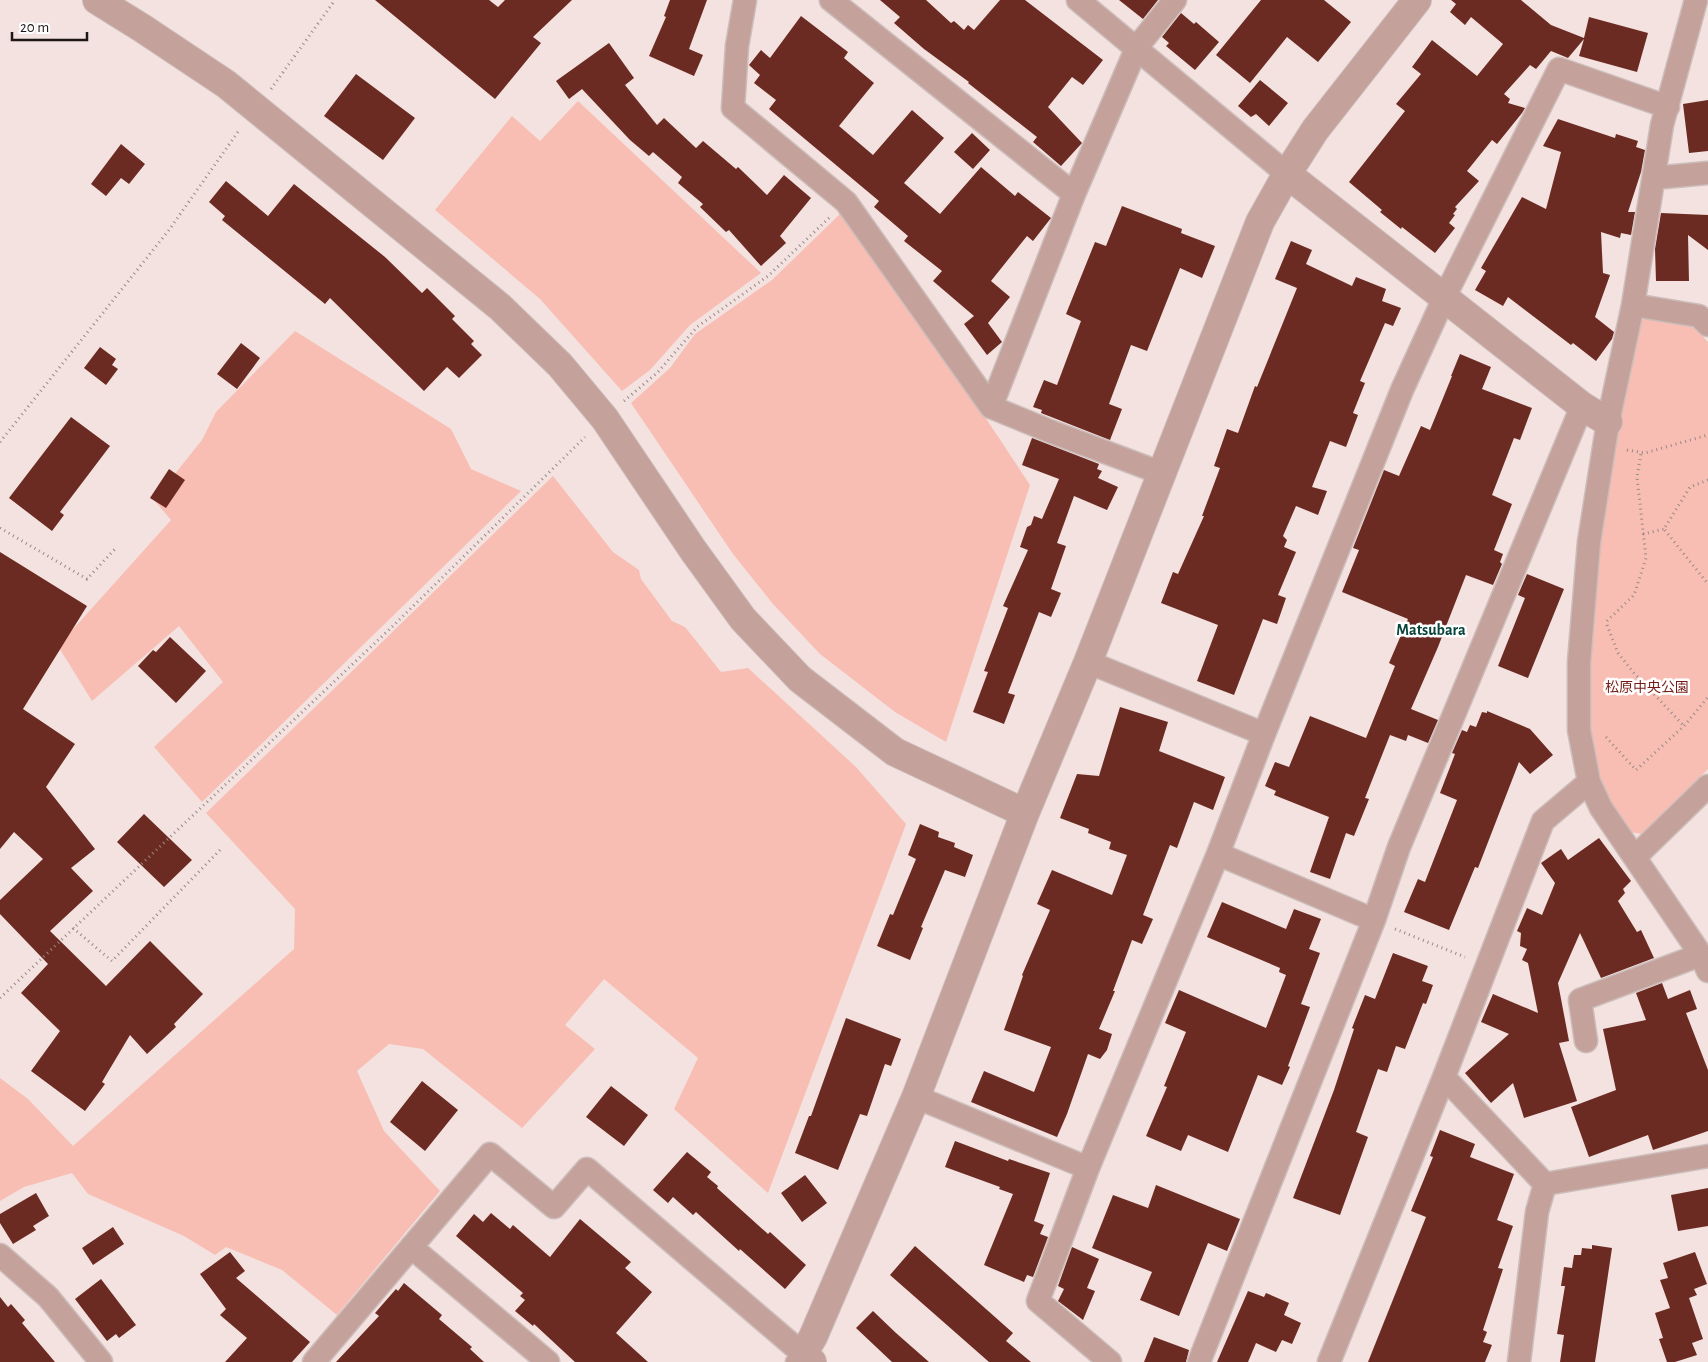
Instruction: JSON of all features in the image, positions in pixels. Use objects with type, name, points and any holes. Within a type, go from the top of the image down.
[{"type":"street","points":[[97,0],[219,79],[500,307],[560,365],[605,419],[693,550],[743,619],[800,678],[895,752],[1025,813]]},
{"type":"street","points":[[744,0],[737,46],[733,108],[846,202],[991,407],[1161,473]]},
{"type":"street","points":[[831,0],[1074,194]]},
{"type":"street","points":[[1078,0],[1287,174],[1582,406],[1608,422]]},
{"type":"street","points":[[991,407],[1074,194],[1137,48],[1175,0]]},
{"type":"street","points":[[314,1362],[490,1154],[554,1207],[587,1168],[804,1360],[916,1097],[1025,813],[1088,662],[1260,222],[1315,130],[1416,0]]},
{"type":"street","points":[[1586,1041],[1580,1000],[1704,963],[1601,808],[1590,782],[1579,730],[1579,662],[1589,542],[1608,422],[1633,305],[1662,125],[1696,0]]},
{"type":"street","points":[[1110,1362],[1038,1301],[1088,1168],[1218,854],[1402,390],[1444,296],[1559,69],[1668,107]]},
{"type":"street","points":[[1654,178],[1708,173]]},
{"type":"street","points":[[1633,305],[1699,316],[1708,325]]},
{"type":"street","points":[[1199,1362],[1374,920],[1399,847],[1582,406]]},
{"type":"street","points":[[1088,662],[1264,734]]},
{"type":"street","points":[[1329,1362],[1444,1076],[1543,821],[1590,782]]},
{"type":"street","points":[[1635,857],[1708,786]]},
{"type":"street","points":[[1218,854],[1374,920]]},
{"type":"street","points":[[1444,1076],[1545,1184]]},
{"type":"street","points":[[916,1097],[1088,1168]]},
{"type":"street","points":[[1545,1184],[1708,1156]]},
{"type":"street","points":[[1519,1362],[1537,1212],[1545,1184]]},
{"type":"street","points":[[411,1247],[548,1362]]},
{"type":"street","points":[[0,1255],[48,1297],[100,1362]]},
{"type":"path","points":[[0,442],[169,230],[335,0]]},
{"type":"path","points":[[0,998],[394,625],[588,434],[656,372],[696,327],[768,276],[846,202]]},
{"type":"path","points":[[1623,449],[1645,454],[1708,435]]},
{"type":"path","points":[[1641,453],[1637,477],[1646,558],[1634,596],[1606,622],[1618,652],[1633,672],[1684,726]]},
{"type":"path","points":[[1643,534],[1664,529],[1690,486],[1708,480]]},
{"type":"path","points":[[0,528],[87,578],[115,549]]},
{"type":"path","points":[[1664,529],[1708,584]]},
{"type":"path","points":[[1584,755],[1605,737],[1636,770],[1684,726],[1708,697]]},
{"type":"path","points":[[73,928],[112,961],[221,849]]},
{"type":"path","points":[[1374,920],[1464,958]]},
{"type":"green space","points":[[578,101],[761,273],[690,325],[650,370],[622,391],[540,299],[435,210],[512,116],[540,141]]},
{"type":"green space","points":[[840,214],[987,420],[1030,485],[946,742],[895,712],[820,654],[773,604],[733,554],[631,403],[670,368],[695,334],[772,280]]},
{"type":"green space","name":"松原中央公園","points":[[1647,317],[1695,328],[1708,342],[1708,769],[1642,834],[1629,832],[1607,799],[1592,749],[1585,681],[1590,588],[1635,325]]},
{"type":"green space","points":[[295,331],[451,429],[471,469],[521,491],[202,802],[154,747],[223,682],[179,626],[92,701],[58,646],[171,520],[154,500],[202,440],[216,412]]},
{"type":"green space","points":[[553,476],[613,552],[639,570],[641,579],[672,621],[685,627],[721,672],[748,668],[856,767],[906,824],[768,1193],[674,1109],[698,1058],[604,979],[565,1025],[595,1049],[522,1128],[423,1049],[389,1044],[357,1071],[384,1131],[440,1191],[337,1315],[282,1270],[226,1247],[215,1255],[184,1236],[88,1194],[72,1173],[24,1187],[0,1201],[0,1078],[28,1099],[73,1146],[294,949],[295,909],[206,813]]},
{"type":"building","points":[[375,0],[489,0],[498,7],[505,0],[572,0],[533,37],[541,43],[495,99]]},
{"type":"building","points":[[670,0],[707,0],[689,49],[703,55],[694,76],[649,56],[666,17],[664,16]]},
{"type":"building","points":[[880,0],[926,0],[951,23],[954,21],[964,30],[968,25],[974,30],[1000,0],[1025,0],[1103,60],[1083,85],[1072,77],[1048,107],[1082,143],[1061,166],[1033,142],[1037,137],[969,82],[924,49],[894,23],[900,17]]},
{"type":"building","points":[[1119,0],[1158,0],[1143,19]]},
{"type":"building","points":[[1261,0],[1324,0],[1351,22],[1318,62],[1287,37],[1250,83],[1216,55]]},
{"type":"building","points":[[1451,0],[1521,0],[1551,25],[1584,38],[1589,17],[1648,33],[1637,72],[1579,56],[1584,39],[1568,58],[1551,51],[1536,69],[1530,65],[1504,94],[1510,99],[1508,103],[1525,108],[1497,144],[1492,140],[1467,171],[1479,181],[1455,207],[1457,209],[1453,214],[1455,215],[1449,223],[1455,228],[1435,253],[1380,212],[1382,210],[1349,182],[1405,111],[1396,104],[1421,74],[1412,67],[1432,40],[1477,76],[1503,44],[1471,17],[1465,25],[1450,12],[1456,4]]},
{"type":"building","points":[[1181,13],[1194,24],[1196,22],[1219,42],[1195,70],[1166,46],[1169,43],[1162,37]]},
{"type":"building","points":[[801,16],[848,52],[844,58],[874,83],[839,126],[873,155],[912,110],[944,138],[904,183],[940,214],[981,167],[1015,196],[1018,192],[1051,218],[1033,241],[1027,236],[991,281],[1010,297],[988,323],[1002,342],[987,355],[964,324],[974,316],[933,281],[942,271],[904,241],[908,236],[874,207],[879,201],[769,109],[776,100],[754,83],[760,75],[749,65],[761,50],[770,58]]},
{"type":"building","points":[[609,43],[634,78],[625,85],[657,125],[664,118],[696,148],[703,141],[736,169],[738,167],[767,195],[784,175],[811,198],[780,236],[786,243],[761,266],[729,230],[726,232],[700,207],[703,204],[678,183],[682,177],[653,152],[649,156],[630,140],[582,89],[569,99],[556,81]]},
{"type":"building","points":[[356,74],[415,118],[383,160],[324,116]]},
{"type":"building","points":[[1260,80],[1288,103],[1269,126],[1256,114],[1251,117],[1238,106]]},
{"type":"building","points":[[1708,100],[1708,151],[1689,153],[1683,104]]},
{"type":"building","points":[[1558,119],[1615,138],[1616,134],[1638,141],[1636,147],[1645,150],[1641,172],[1628,212],[1635,212],[1631,235],[1621,233],[1620,238],[1601,232],[1603,273],[1610,275],[1595,317],[1614,332],[1612,339],[1596,361],[1573,343],[1571,345],[1508,297],[1503,306],[1475,290],[1486,271],[1481,268],[1522,197],[1546,209],[1561,152],[1543,146]]},
{"type":"building","points":[[972,133],[990,150],[973,169],[954,152]]},
{"type":"building","points":[[121,144],[145,164],[129,184],[121,178],[106,196],[91,184]]},
{"type":"building","points":[[226,181],[268,216],[294,184],[385,257],[422,293],[427,288],[455,316],[452,319],[474,341],[471,344],[482,355],[459,378],[447,367],[424,391],[330,298],[325,304],[222,220],[225,216],[209,202]]},
{"type":"building","points":[[1122,206],[1182,229],[1181,233],[1215,246],[1202,278],[1180,268],[1147,351],[1131,345],[1109,404],[1122,409],[1110,440],[1041,413],[1042,410],[1033,407],[1044,380],[1057,385],[1081,321],[1066,314],[1095,242],[1106,246]]},
{"type":"building","points":[[1661,213],[1708,215],[1708,250],[1688,235],[1689,281],[1656,281],[1655,249]]},
{"type":"building","points":[[1291,241],[1312,250],[1306,264],[1352,286],[1356,277],[1386,289],[1382,301],[1401,308],[1393,326],[1385,323],[1360,381],[1365,383],[1353,413],[1358,415],[1346,447],[1330,441],[1312,487],[1327,491],[1318,515],[1296,506],[1283,536],[1287,540],[1284,547],[1296,552],[1278,595],[1286,598],[1277,624],[1263,619],[1234,695],[1197,681],[1218,625],[1161,603],[1173,572],[1178,574],[1204,516],[1202,516],[1220,468],[1214,466],[1227,429],[1238,433],[1255,386],[1257,387],[1297,288],[1275,279]]},
{"type":"building","points":[[241,343],[260,358],[237,389],[217,374]]},
{"type":"building","points":[[100,347],[116,359],[112,365],[118,369],[106,385],[84,368]]},
{"type":"building","points":[[1460,354],[1491,367],[1482,389],[1532,408],[1520,440],[1514,438],[1492,495],[1512,504],[1494,550],[1503,554],[1500,562],[1502,564],[1493,585],[1466,575],[1411,709],[1438,720],[1428,743],[1408,735],[1406,741],[1390,735],[1365,798],[1369,799],[1354,836],[1346,833],[1330,879],[1310,872],[1329,817],[1274,795],[1276,791],[1265,786],[1275,762],[1289,767],[1310,716],[1366,738],[1395,666],[1389,663],[1408,619],[1342,592],[1359,550],[1353,548],[1384,470],[1399,476],[1421,426],[1430,430]]},
{"type":"building","points":[[71,417],[110,446],[60,512],[64,515],[52,531],[9,498]]},
{"type":"building","points":[[1032,438],[1099,464],[1097,469],[1102,471],[1098,478],[1118,487],[1107,510],[1074,496],[1057,543],[1066,546],[1051,589],[1061,593],[1051,617],[1039,612],[1008,693],[1015,695],[1004,724],[973,712],[988,672],[984,671],[1008,608],[1003,606],[1028,550],[1020,547],[1027,527],[1031,525],[1034,516],[1042,519],[1059,479],[1022,465]]},
{"type":"building","points":[[169,469],[185,480],[166,508],[150,498]]},
{"type":"building","points":[[0,552],[87,606],[23,709],[75,744],[46,787],[95,849],[71,868],[93,891],[50,931],[106,986],[150,941],[203,994],[174,1024],[176,1027],[147,1054],[130,1035],[102,1082],[105,1084],[85,1111],[31,1071],[60,1031],[21,993],[48,964],[0,914],[0,900],[43,859],[14,832],[0,849]]},
{"type":"building","points":[[1527,574],[1564,589],[1528,678],[1498,666],[1525,598],[1518,595]]},
{"type":"building","points":[[170,637],[206,671],[176,703],[138,666],[153,650],[156,652]]},
{"type":"building","points":[[1120,707],[1168,722],[1159,751],[1225,777],[1213,810],[1194,802],[1177,848],[1170,845],[1143,915],[1153,919],[1142,944],[1132,940],[1113,991],[1115,991],[1099,1029],[1112,1034],[1107,1050],[1100,1059],[1088,1054],[1057,1137],[971,1102],[984,1071],[1034,1092],[1051,1047],[1004,1030],[1022,975],[1050,910],[1037,904],[1052,870],[1112,895],[1127,855],[1109,849],[1111,842],[1088,833],[1089,829],[1060,818],[1077,774],[1099,776]]},
{"type":"building","points":[[1487,711],[1530,729],[1553,755],[1530,774],[1519,762],[1478,868],[1475,867],[1449,930],[1404,912],[1418,879],[1425,882],[1457,800],[1440,793],[1455,754],[1452,753],[1462,730],[1467,732],[1470,725],[1476,727],[1482,712],[1487,713]]},
{"type":"building","points":[[144,814],[192,860],[164,887],[117,842]]},
{"type":"building","points":[[920,824],[939,832],[938,837],[955,843],[954,847],[973,855],[965,877],[945,870],[921,927],[923,928],[910,960],[877,946],[890,914],[893,915],[916,859],[908,855]]},
{"type":"building","points":[[1599,838],[1631,881],[1623,889],[1625,893],[1618,901],[1637,932],[1641,930],[1654,958],[1601,978],[1580,933],[1558,983],[1569,1041],[1559,1043],[1577,1101],[1524,1118],[1513,1083],[1491,1103],[1465,1073],[1509,1034],[1481,1022],[1493,994],[1538,1013],[1528,963],[1522,960],[1527,949],[1520,946],[1521,933],[1517,931],[1527,908],[1542,915],[1555,883],[1541,863],[1561,849],[1568,860]]},
{"type":"building","points":[[1222,902],[1286,929],[1294,909],[1321,919],[1309,949],[1320,953],[1301,1004],[1310,1007],[1282,1085],[1258,1075],[1228,1152],[1188,1135],[1181,1151],[1146,1136],[1167,1087],[1164,1086],[1186,1032],[1165,1023],[1179,990],[1266,1028],[1286,975],[1279,972],[1280,968],[1207,937]]},
{"type":"building","points":[[1393,953],[1428,966],[1422,981],[1433,985],[1426,1004],[1423,1003],[1405,1049],[1396,1046],[1387,1072],[1378,1069],[1356,1132],[1368,1137],[1340,1215],[1293,1198],[1334,1090],[1354,1029],[1352,1028],[1365,995],[1375,999]]},
{"type":"building","points":[[1662,983],[1668,999],[1690,990],[1697,1009],[1686,1013],[1708,1070],[1708,1131],[1653,1150],[1648,1135],[1589,1157],[1571,1107],[1616,1090],[1603,1029],[1646,1020],[1636,993]]},
{"type":"building","points":[[846,1018],[901,1039],[891,1066],[885,1064],[867,1116],[860,1114],[838,1170],[795,1153],[809,1116],[811,1116]]},
{"type":"building","points":[[422,1081],[458,1110],[425,1151],[390,1122]]},
{"type":"building","points":[[611,1086],[648,1115],[624,1146],[586,1117]]},
{"type":"building","points":[[1440,1130],[1475,1144],[1470,1157],[1514,1174],[1497,1220],[1513,1226],[1498,1268],[1503,1269],[1483,1330],[1487,1332],[1483,1342],[1492,1345],[1485,1362],[1368,1362],[1426,1217],[1411,1211],[1433,1157],[1430,1156]]},
{"type":"building","points":[[955,1141],[1008,1161],[1009,1159],[1050,1173],[1034,1221],[1044,1225],[1040,1234],[1048,1237],[1033,1277],[1027,1275],[1024,1282],[984,1265],[1013,1194],[999,1189],[1000,1187],[945,1167]]},
{"type":"building","points":[[687,1152],[711,1172],[707,1177],[718,1186],[717,1188],[806,1265],[785,1289],[696,1212],[693,1215],[673,1197],[668,1203],[653,1190]]},
{"type":"building","points":[[805,1175],[827,1203],[802,1222],[781,1193]]},
{"type":"building","points":[[1156,1185],[1240,1219],[1227,1251],[1208,1243],[1179,1316],[1140,1300],[1152,1272],[1092,1248],[1113,1195],[1148,1208]]},
{"type":"building","points":[[1708,1188],[1708,1226],[1678,1231],[1671,1195]]},
{"type":"building","points":[[36,1193],[49,1216],[33,1226],[36,1230],[13,1244],[0,1223],[0,1214]]},
{"type":"building","points":[[491,1213],[510,1229],[513,1225],[550,1257],[580,1219],[631,1262],[625,1268],[652,1292],[616,1333],[648,1362],[575,1362],[534,1324],[533,1326],[515,1311],[525,1300],[520,1296],[523,1293],[456,1236],[474,1214],[483,1222]]},
{"type":"building","points":[[113,1227],[124,1244],[93,1265],[82,1248]]},
{"type":"building","points":[[1592,1245],[1612,1248],[1595,1362],[1560,1362],[1564,1335],[1557,1334],[1565,1286],[1561,1286],[1564,1267],[1572,1268],[1574,1255],[1581,1255],[1582,1248],[1592,1249]]},
{"type":"building","points":[[915,1246],[1013,1333],[1006,1341],[1031,1362],[989,1362],[890,1275]]},
{"type":"building","points":[[1072,1247],[1099,1259],[1087,1288],[1095,1291],[1083,1320],[1058,1301],[1064,1289],[1058,1286]]},
{"type":"building","points":[[230,1252],[245,1271],[236,1278],[310,1342],[292,1362],[225,1362],[247,1338],[220,1315],[226,1309],[200,1274]]},
{"type":"building","points":[[1695,1252],[1707,1284],[1694,1289],[1697,1295],[1689,1298],[1703,1339],[1692,1343],[1697,1355],[1675,1362],[1667,1362],[1659,1339],[1663,1338],[1655,1313],[1670,1308],[1660,1280],[1668,1278],[1663,1263]]},
{"type":"building","points":[[101,1279],[136,1325],[119,1338],[116,1334],[107,1341],[75,1299]]},
{"type":"building","points":[[404,1283],[442,1315],[439,1319],[472,1347],[470,1349],[484,1362],[336,1362],[379,1316],[375,1313],[396,1289],[398,1291]]},
{"type":"building","points":[[1248,1291],[1264,1297],[1266,1293],[1289,1303],[1284,1315],[1301,1323],[1292,1344],[1282,1340],[1276,1352],[1256,1343],[1248,1362],[1217,1362]]},
{"type":"building","points":[[0,1297],[8,1307],[11,1304],[25,1320],[22,1323],[55,1362],[0,1362]]},
{"type":"building","points":[[873,1311],[929,1362],[892,1362],[856,1328]]},
{"type":"building","points":[[1154,1337],[1189,1350],[1186,1362],[1144,1362]]},
{"type":"district","name":"Matsubara","points":[[1431,629]]}]
